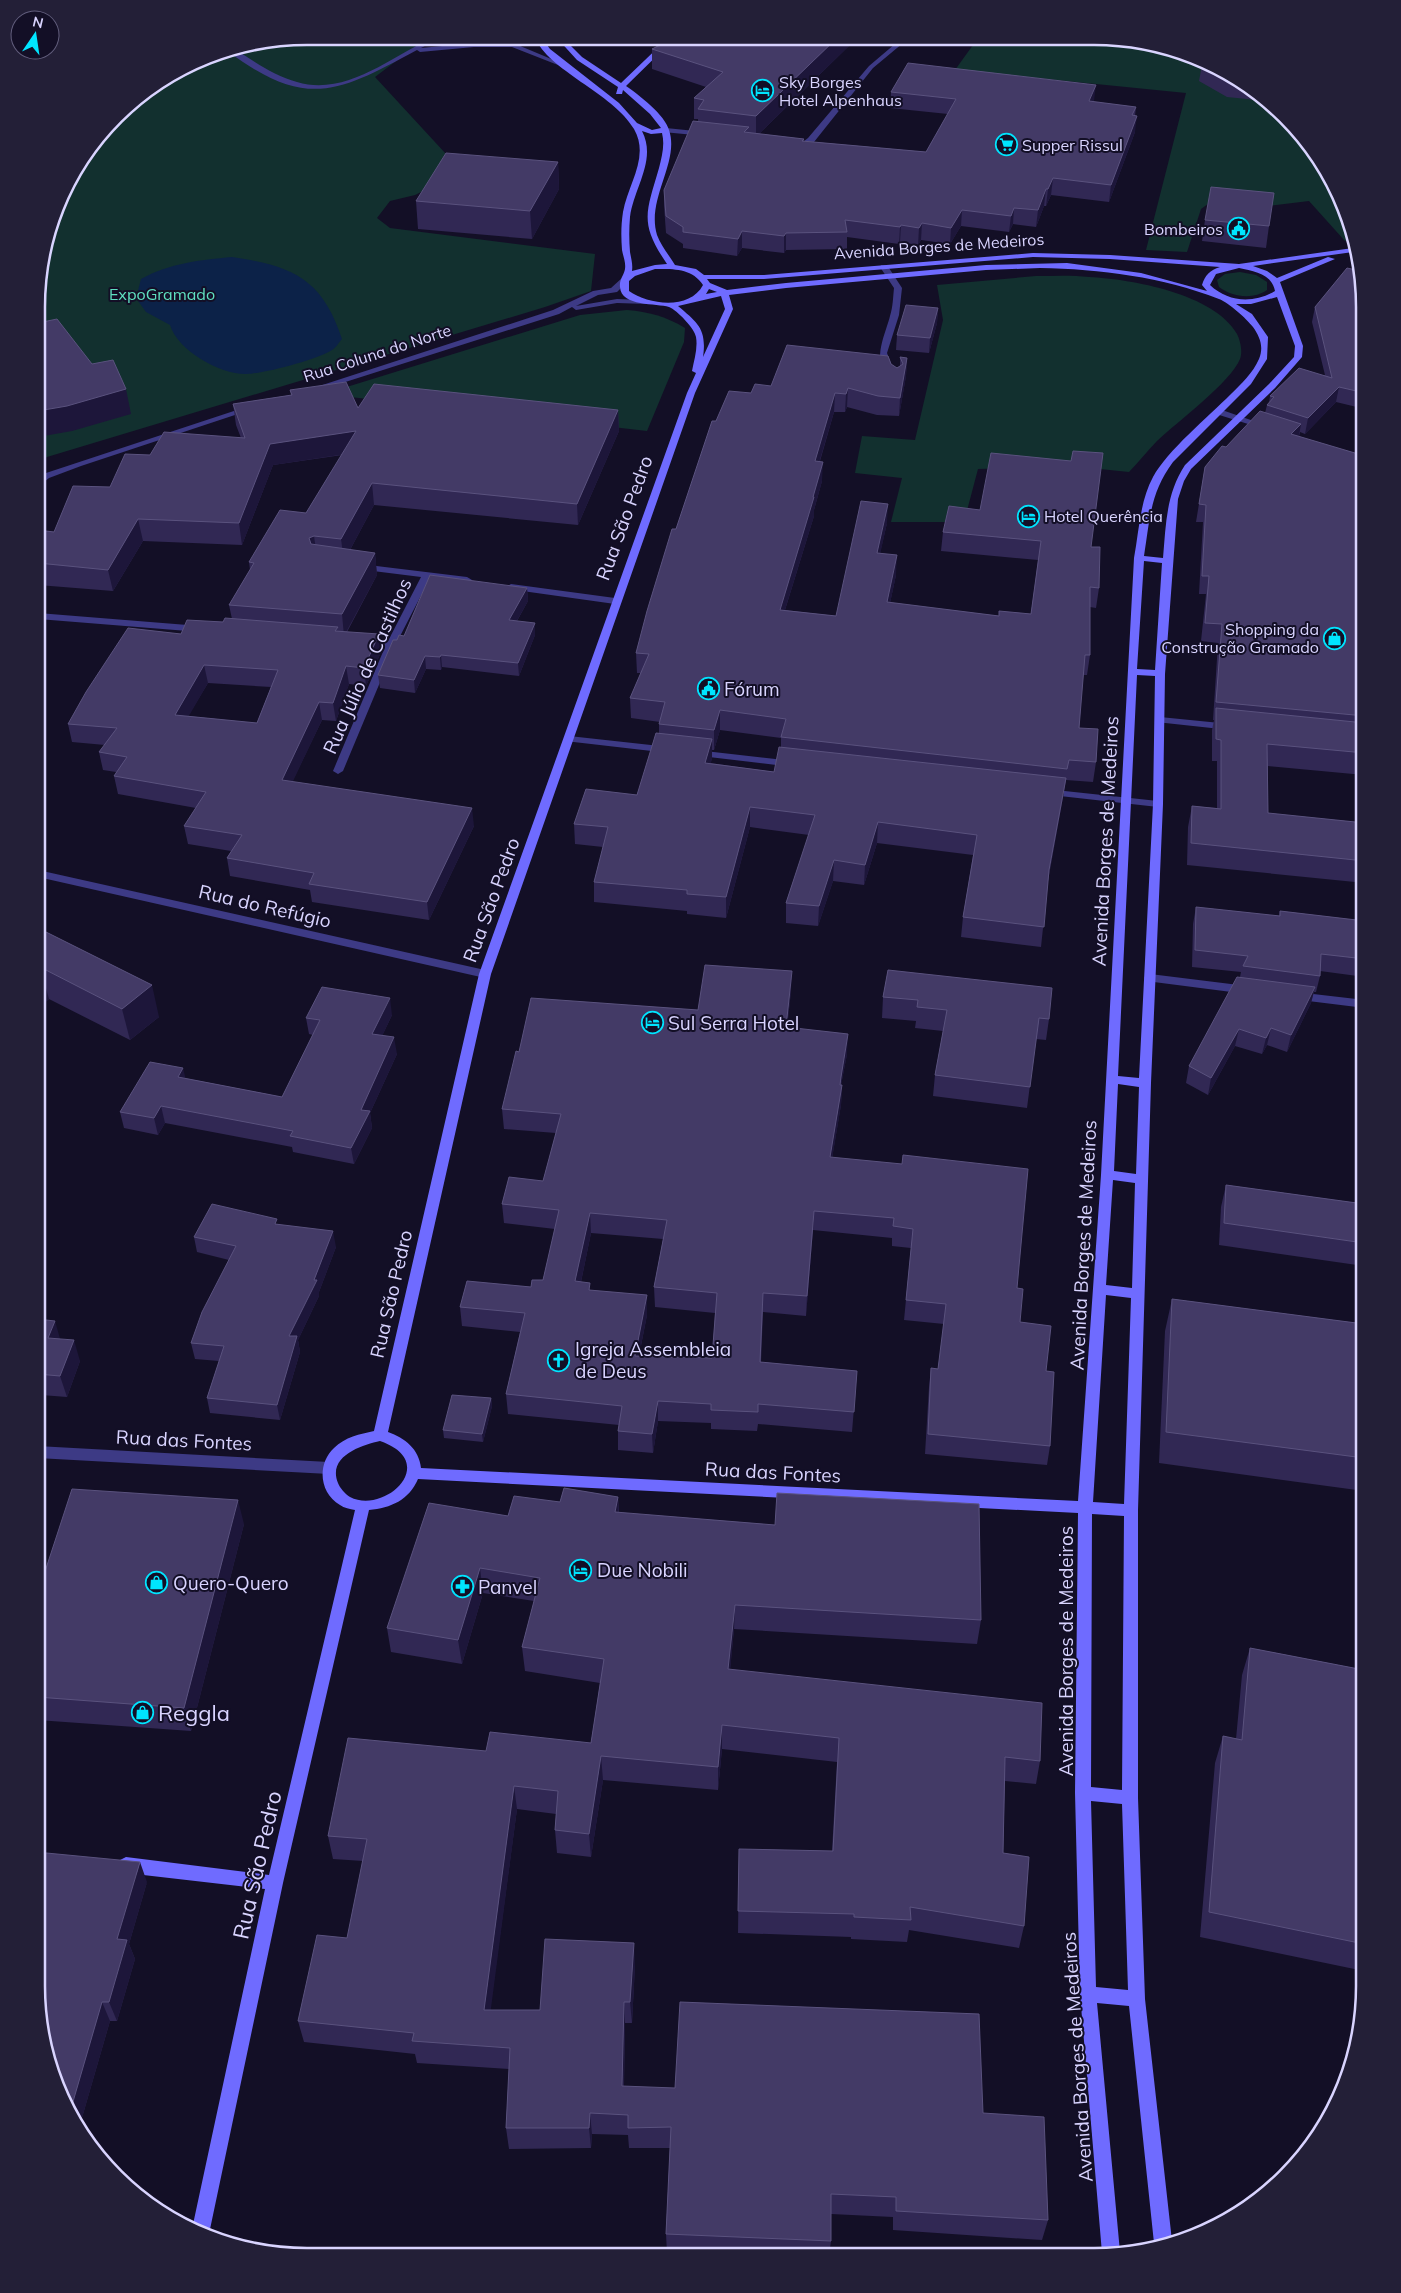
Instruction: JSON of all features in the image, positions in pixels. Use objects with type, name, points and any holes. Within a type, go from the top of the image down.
[{"type":"main road","points":[[541,45],[565,66],[614,102],[634,124],[644,141],[644,155],[629,206],[626,241],[630,268],[623,288],[632,298],[644,302],[672,305]]},
{"type":"main road","points":[[564,45],[567,49],[622,86],[643,103],[666,130],[666,151],[654,197],[652,233],[660,249],[673,267]]},
{"type":"main road","points":[[614,102],[622,86],[665,45]]},
{"type":"main road","points":[[634,124],[651,132],[666,130]]},
{"type":"main road","points":[[1350,250],[1223,268],[1213,272],[1207,278],[1206,285],[1221,298],[1261,301],[1270,299],[1278,286],[1350,251]]},
{"type":"main road","name":"Avenida Borges de Medeiros","points":[[625,280],[642,269],[673,267],[690,270],[702,276],[764,277],[1033,255],[1110,257],[1239,266]]},
{"type":"main road","name":"Avenida Borges de Medeiros","points":[[672,305],[724,292],[770,286],[1011,266],[1093,267],[1156,278],[1221,298],[1249,316],[1264,337],[1265,349],[1263,359],[1248,382],[1170,460],[1158,476],[1150,493],[1139,558],[1107,1175],[1085,1508],[1083,1793],[1088,1994],[1110,2247]]},
{"type":"main road","points":[[1163,2239],[1137,1999],[1130,1798],[1131,1510],[1144,1084],[1158,804],[1160,674],[1167,561],[1173,499],[1179,481],[1188,467],[1272,386],[1298,357],[1300,346],[1278,286],[1262,272],[1239,266]]},
{"type":"main road","points":[[702,276],[707,285],[724,292],[729,309]]},
{"type":"main road","points":[[694,299],[702,294],[707,285]]},
{"type":"main road","points":[[729,309],[734,298],[770,286]]},
{"type":"main road","name":"Rua São Pedro","points":[[672,305],[697,328],[702,337],[691,393]]},
{"type":"main road","name":"Rua São Pedro","points":[[380,1435],[485,974],[691,393],[729,309]]},
{"type":"main road","points":[[1139,558],[1167,561]]},
{"type":"main road","points":[[1132,671],[1160,674]]},
{"type":"main road","points":[[1111,1079],[1144,1084]]},
{"type":"main road","points":[[1107,1175],[1142,1179]]},
{"type":"main road","points":[[1100,1289],[1138,1294]]},
{"type":"main road","points":[[380,1435],[402,1444],[410,1452],[414,1462],[413,1473],[405,1488],[390,1500],[363,1506],[340,1497],[332,1489],[328,1478],[328,1468],[333,1457],[341,1448],[352,1441],[380,1435]]},
{"type":"main road","name":"Rua das Fontes","points":[[413,1473],[1131,1510]]},
{"type":"main road","name":"Rua São Pedro","points":[[202,2226],[275,1883],[363,1506]]},
{"type":"main road","points":[[1083,1793],[1130,1798]]},
{"type":"main road","points":[[113,1864],[275,1883]]},
{"type":"main road","points":[[1088,1994],[1137,1999]]},
{"type":"street","points":[[238,54],[298,86],[325,88],[348,83],[422,45]]},
{"type":"street","points":[[408,52],[474,45],[513,45],[565,66]]},
{"type":"street","points":[[780,143],[804,144],[810,140],[871,67],[898,45]]},
{"type":"street","points":[[666,130],[714,135]]},
{"type":"street","points":[[884,267],[898,288],[895,315],[883,353],[892,375]]},
{"type":"street","name":"Rua Coluna do Norte","points":[[556,312],[596,293],[614,290],[625,280]]},
{"type":"street","name":"Rua Coluna do Norte","points":[[303,392],[556,312],[617,301],[644,302]]},
{"type":"street","points":[[45,477],[78,464],[256,407]]},
{"type":"street","points":[[1219,412],[1274,430]]},
{"type":"street","points":[[354,566],[477,582]]},
{"type":"street","name":"Rua Júlio de Castilhos","points":[[338,771],[391,644],[427,575]]},
{"type":"street","points":[[497,584],[616,601]]},
{"type":"street","points":[[45,617],[215,630]]},
{"type":"street","points":[[352,641],[391,644]]},
{"type":"street","points":[[1160,720],[1238,728]]},
{"type":"street","points":[[569,739],[804,765]]},
{"type":"street","points":[[1039,792],[1158,804]]},
{"type":"street","name":"Rua do Refúgio","points":[[45,875],[485,974]]},
{"type":"street","points":[[1150,978],[1257,991]]},
{"type":"street","points":[[1286,995],[1356,1003]]},
{"type":"street","name":"Rua das Fontes","points":[[45,1452],[328,1468]]},
{"type":"green space","name":"ExpoGramado","points":[[307,45],[422,45],[408,52],[375,77],[446,154],[435,185],[415,195],[390,201],[377,218],[390,228],[595,254],[591,291],[545,307],[45,458],[45,307],[47,273],[54,239],[72,191],[99,148],[134,110],[176,80],[223,59],[273,47]]},
{"type":"green space","points":[[973,45],[1094,45],[1128,47],[1162,54],[1194,65],[1239,89],[1267,110],[1291,134],[1312,162],[1329,191],[1347,241],[1345,241],[1309,201],[1267,206],[1212,201],[1201,209],[1187,252],[1146,250],[1186,93],[955,70]]},
{"type":"green space","points":[[1240,272],[1256,275],[1267,282],[1267,290],[1255,295],[1243,296],[1230,293],[1219,287],[1217,280],[1225,274]]},
{"type":"green space","points":[[1036,276],[1107,278],[1148,285],[1192,299],[1210,308],[1226,320],[1239,339],[1240,359],[1226,379],[1203,402],[1157,441],[1129,472],[1071,466],[978,469],[964,522],[891,522],[902,478],[855,473],[862,436],[915,440],[943,320],[937,285]]},
{"type":"green space","points":[[627,310],[657,315],[685,328],[684,342],[647,431],[324,394],[580,315]]},
{"type":"water","points":[[232,257],[272,265],[302,279],[325,302],[342,339],[333,349],[315,358],[266,371],[247,374],[237,373],[213,366],[191,352],[175,335],[170,325],[146,312],[136,298],[141,279],[163,269],[208,259]]},
{"type":"building","points":[[660,45],[830,45],[756,116],[698,109],[704,100],[694,98],[723,72],[652,49]]},
{"type":"building","points":[[908,63],[1096,85],[1089,101],[1136,107],[1132,115],[1137,116],[1111,185],[1053,178],[1048,189],[1046,189],[1038,210],[1014,208],[1011,216],[962,210],[951,228],[922,223],[919,228],[901,225],[900,227],[845,220],[847,232],[786,233],[784,236],[742,231],[738,239],[683,232],[683,227],[666,216],[664,190],[693,121],[749,127],[744,132],[804,139],[802,141],[926,152],[956,99],[891,92]]},
{"type":"building","points":[[446,153],[558,162],[530,211],[416,201]]},
{"type":"building","points":[[1211,187],[1274,193],[1269,226],[1205,220]]},
{"type":"building","points":[[1347,268],[1353,269],[1356,307],[1356,391],[1339,387],[1308,418],[1267,405],[1274,397],[1270,396],[1299,368],[1332,378],[1315,307]]},
{"type":"building","points":[[906,305],[938,308],[930,338],[897,335]]},
{"type":"building","points":[[57,319],[92,364],[113,360],[126,389],[67,406],[45,410],[45,322]]},
{"type":"building","points":[[787,345],[888,356],[891,364],[897,368],[903,364],[900,357],[907,358],[900,398],[878,396],[848,388],[846,394],[835,393],[815,461],[823,462],[780,610],[836,616],[861,501],[888,504],[877,553],[897,555],[887,602],[999,616],[999,611],[1031,614],[1041,541],[943,532],[949,506],[980,510],[991,453],[1071,461],[1073,451],[1103,453],[1091,547],[1100,547],[1099,588],[1090,587],[1090,655],[1085,655],[1079,728],[1098,729],[1096,762],[1069,760],[1067,769],[781,737],[786,719],[720,710],[714,730],[659,724],[665,702],[630,698],[649,654],[636,653],[647,611],[672,529],[676,529],[712,421],[716,421],[729,391],[751,393],[755,384],[771,386]]},
{"type":"building","points":[[346,382],[358,408],[374,384],[618,410],[577,504],[372,483],[341,539],[314,536],[309,538],[311,544],[375,553],[342,614],[229,605],[254,563],[249,562],[280,510],[306,513],[356,431],[270,444],[239,523],[138,519],[108,570],[45,564],[45,531],[54,532],[73,486],[110,487],[125,454],[150,455],[164,432],[245,438],[233,404],[292,395],[290,390]]},
{"type":"building","points":[[1260,411],[1301,424],[1291,434],[1356,453],[1356,715],[1216,702],[1222,624],[1205,623],[1209,576],[1202,576],[1206,505],[1199,504],[1205,467],[1222,446],[1226,447]]},
{"type":"building","points":[[430,575],[527,588],[509,620],[535,623],[518,663],[441,655],[440,657],[425,656],[414,680],[378,675],[393,640],[397,640],[399,635],[404,636]]},
{"type":"building","points":[[225,618],[338,627],[335,631],[379,634],[364,668],[346,666],[333,703],[319,702],[282,780],[472,808],[427,902],[309,884],[314,873],[227,858],[242,835],[184,826],[206,792],[114,776],[127,757],[99,752],[117,728],[68,724],[86,692],[128,628],[181,634],[187,620],[223,622]],"holes":[[[204,665],[278,670],[257,723],[175,715]]]},
{"type":"building","points":[[1216,708],[1356,722],[1356,752],[1267,744],[1268,813],[1356,822],[1356,860],[1191,843],[1192,806],[1221,809],[1221,740],[1216,739]]},
{"type":"building","points":[[656,733],[712,739],[705,763],[774,772],[779,747],[1066,778],[1049,870],[1044,927],[963,917],[977,835],[878,822],[865,865],[834,860],[819,906],[786,903],[815,815],[750,807],[726,897],[687,894],[687,890],[594,882],[608,827],[574,824],[586,789],[637,795]]},
{"type":"building","points":[[1196,907],[1280,916],[1280,911],[1356,920],[1356,958],[1321,954],[1320,976],[1243,966],[1248,956],[1195,950]]},
{"type":"building","points":[[45,932],[152,985],[122,1009],[45,970]]},
{"type":"building","points":[[705,965],[792,971],[786,1027],[848,1034],[830,1157],[902,1164],[903,1155],[1028,1169],[1017,1288],[1023,1289],[1020,1322],[1051,1326],[1046,1371],[1054,1372],[1050,1446],[928,1434],[931,1368],[938,1369],[946,1304],[906,1300],[913,1229],[893,1226],[894,1218],[814,1211],[807,1296],[763,1293],[760,1362],[857,1371],[854,1412],[758,1404],[758,1412],[711,1410],[711,1404],[658,1401],[652,1434],[618,1431],[622,1406],[506,1394],[525,1313],[460,1307],[467,1281],[531,1287],[532,1280],[543,1280],[559,1210],[502,1204],[509,1177],[543,1181],[561,1114],[502,1109],[516,1051],[519,1052],[531,998],[698,1010]],"holes":[[[590,1213],[667,1220],[654,1287],[717,1293],[712,1358],[635,1356],[647,1295],[589,1290],[590,1283],[575,1281]]]},
{"type":"building","points":[[888,970],[1052,988],[1049,1019],[1039,1018],[1030,1087],[935,1075],[947,1010],[917,1007],[918,1000],[883,997]]},
{"type":"building","points":[[1237,977],[1315,987],[1291,1035],[1271,1028],[1266,1038],[1239,1029],[1211,1078],[1189,1066]]},
{"type":"building","points":[[322,987],[390,998],[372,1034],[394,1037],[361,1110],[370,1111],[351,1148],[290,1136],[293,1131],[161,1106],[154,1118],[120,1112],[150,1062],[183,1068],[178,1077],[282,1097],[320,1020],[306,1018]]},
{"type":"building","points":[[1226,1185],[1356,1203],[1356,1242],[1224,1223]]},
{"type":"building","points":[[212,1204],[277,1219],[275,1224],[333,1231],[314,1280],[317,1280],[289,1336],[297,1336],[277,1405],[207,1398],[224,1346],[191,1343],[202,1312],[236,1246],[194,1237]]},
{"type":"building","points":[[1172,1299],[1356,1323],[1356,1457],[1166,1432]]},
{"type":"building","points":[[45,1320],[55,1321],[48,1338],[74,1340],[60,1376],[45,1375]]},
{"type":"building","points":[[452,1395],[491,1398],[482,1434],[443,1430]]},
{"type":"building","points":[[564,1488],[618,1497],[615,1512],[775,1525],[777,1493],[979,1504],[981,1620],[735,1605],[728,1669],[1042,1703],[1040,1761],[1005,1757],[1003,1853],[1029,1857],[1024,1926],[910,1907],[911,1920],[854,1917],[854,1914],[738,1911],[739,1849],[833,1851],[839,1738],[722,1725],[718,1767],[601,1756],[589,1834],[555,1830],[558,1791],[514,1786],[484,2010],[540,2010],[545,1939],[634,1943],[630,2002],[624,2002],[622,2086],[675,2088],[680,2002],[979,2014],[983,2113],[1044,2117],[1048,2220],[896,2211],[896,2197],[831,2194],[831,2241],[666,2234],[671,2127],[628,2128],[628,2115],[590,2113],[589,2128],[506,2128],[510,2048],[412,2041],[414,2033],[298,2021],[317,1935],[347,1938],[367,1839],[328,1836],[348,1738],[486,1751],[490,1732],[591,1743],[604,1659],[522,1647],[540,1578],[480,1568],[458,1640],[387,1628],[429,1503],[508,1516],[514,1496],[560,1502]]},
{"type":"building","points":[[72,1489],[238,1500],[184,1708],[45,1698],[45,1572]]},
{"type":"building","points":[[1250,1648],[1356,1668],[1356,1942],[1209,1912],[1223,1736],[1242,1740]]},
{"type":"building","points":[[45,1853],[140,1862],[117,1939],[127,1940],[109,2002],[102,2002],[73,2103],[54,2054],[47,2020],[45,1986]]},
{"type":"place","name":"Sky Borges Hotel Alpenhaus","points":[[763,91]]},
{"type":"place","name":"Supper Rissul","points":[[1006,145]]},
{"type":"place","name":"Bombeiros","points":[[1239,229]]},
{"type":"place","name":"Hotel Querência","points":[[1028,516]]},
{"type":"place","name":"Shopping da Construção Gramado","points":[[1335,638]]},
{"type":"place","name":"Fórum","points":[[708,689]]},
{"type":"place","name":"Sul Serra Hotel","points":[[652,1023]]},
{"type":"place","name":"Igreja Assembleia de Deus","points":[[559,1360]]},
{"type":"place","name":"Due Nobili","points":[[581,1570]]},
{"type":"place","name":"Quero-Quero","points":[[157,1583]]},
{"type":"place","name":"Panvel","points":[[462,1587]]},
{"type":"place","name":"Reggla","points":[[142,1713]]}]
